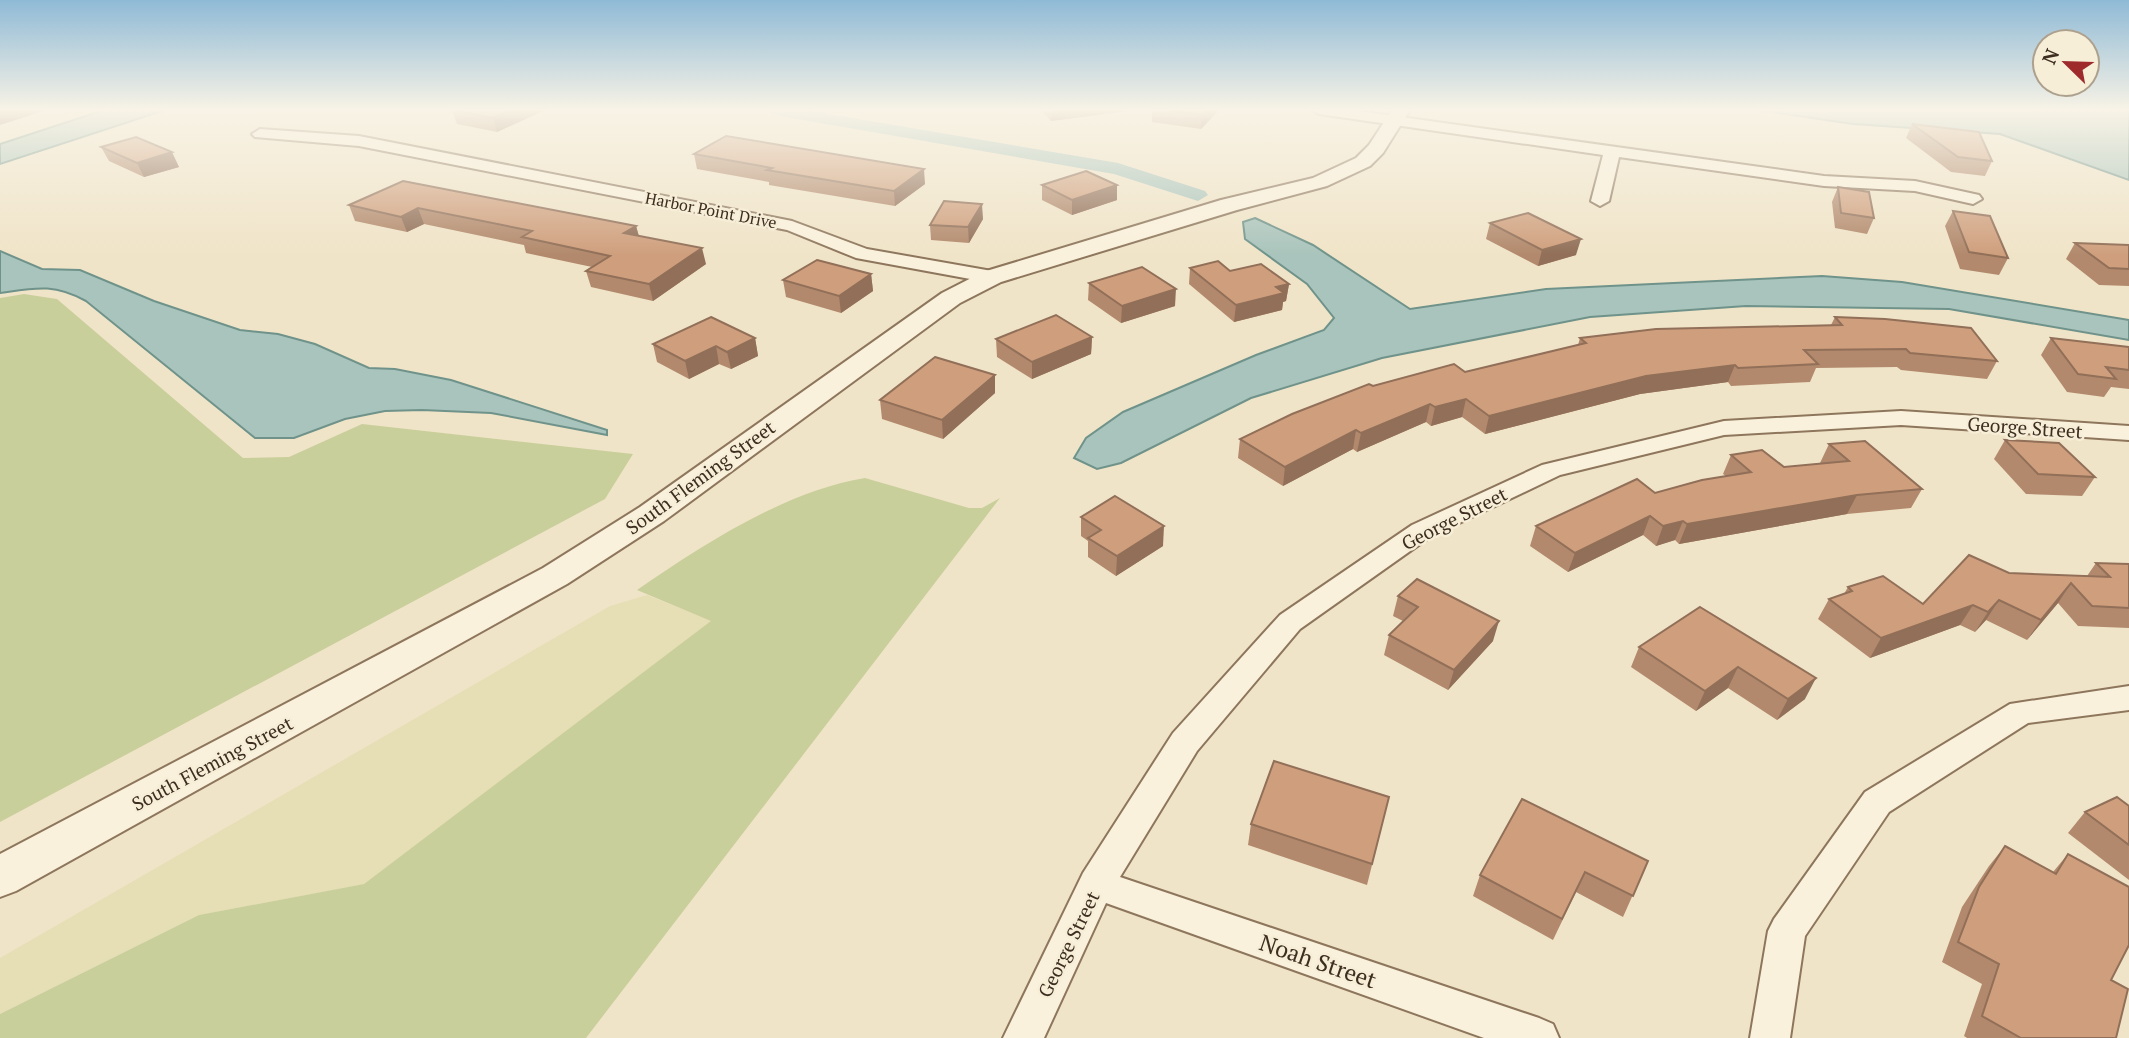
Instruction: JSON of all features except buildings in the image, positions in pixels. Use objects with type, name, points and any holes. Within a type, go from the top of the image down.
[{"type":"street","name":"Harbor Point Drive","points":[[448,158],[792,226],[863,254],[992,277]]},
{"type":"street","name":"South Fleming Street","points":[[0,877],[555,576],[652,514],[951,298],[992,277],[1229,205],[1320,183],[1367,158]]},
{"type":"street","points":[[1600,201],[1610,158]]},
{"type":"street","points":[[1665,158],[1824,181],[1915,186],[1973,199]]},
{"type":"street","name":"George Street","points":[[1023,1038],[1096,884],[1185,742],[1290,622],[1421,531],[1550,470],[1724,428],[1901,418],[2129,433]]},
{"type":"street","points":[[1770,1038],[1787,931],[1877,802],[2021,712],[2129,698]]},
{"type":"street","name":"Noah Street","points":[[1096,884],[1539,1038]]},
{"type":"shaded area","points":[[647,595],[712,621],[364,884],[199,915],[0,1014],[0,958],[610,606]]},
{"type":"green space","points":[[24,294],[57,299],[243,458],[289,457],[362,424],[633,454],[605,499],[0,822],[0,298]]},
{"type":"green space","points":[[865,478],[969,508],[982,508],[1000,498],[586,1038],[0,1038],[0,1014],[199,915],[364,884],[711,621],[637,590],[717,538],[775,507],[835,485]]},
{"type":"water","points":[[0,158],[17,158],[0,164]]},
{"type":"water","points":[[2069,158],[2129,158],[2129,180]]},
{"type":"water","points":[[1255,218],[1313,245],[1410,309],[1546,289],[1822,276],[1902,282],[2129,320],[2129,340],[1949,309],[1746,306],[1590,317],[1382,358],[1251,398],[1121,463],[1097,469],[1074,458],[1086,438],[1123,412],[1256,355],[1324,330],[1334,318],[1307,284],[1245,239],[1243,222]]},
{"type":"water","points":[[0,251],[42,269],[80,270],[154,301],[240,330],[278,334],[315,344],[369,368],[395,369],[451,380],[607,430],[607,435],[491,413],[422,410],[385,411],[345,419],[294,438],[255,438],[86,301],[64,291],[44,288],[0,293]]},
{"type":"waterway","points":[[1056,158],[1118,169],[1198,195]]}]
